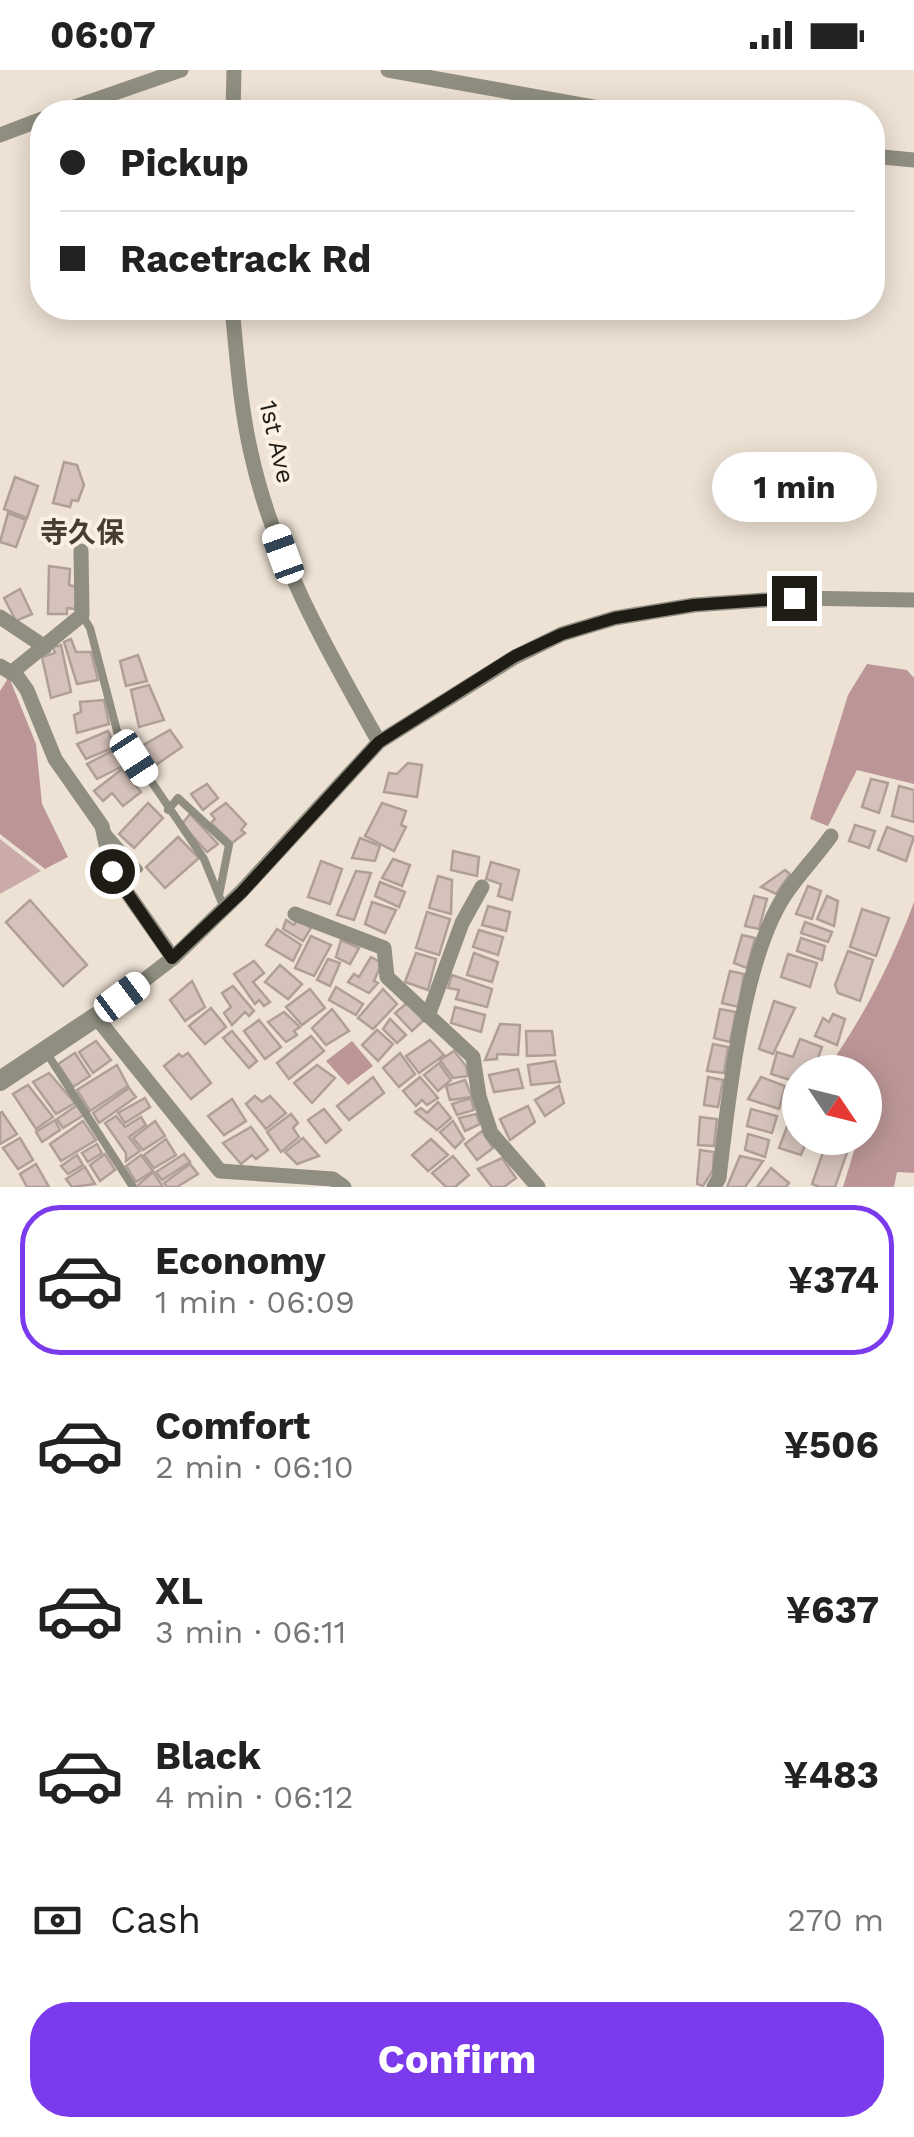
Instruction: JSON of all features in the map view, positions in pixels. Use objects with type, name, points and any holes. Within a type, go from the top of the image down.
[{"type":"street","points":[[95,100],[181,70]]},
{"type":"street","points":[[233,100],[234,70]]},
{"type":"street","points":[[388,70],[554,100]]},
{"type":"street","points":[[0,135],[30,124]]},
{"type":"street","points":[[885,157],[914,160]]},
{"type":"street","name":"1st Ave","points":[[234,320],[251,455],[273,527],[293,582],[379,742]]},
{"type":"street","points":[[81,551],[82,616],[45,648],[5,669],[27,690],[54,759],[102,826],[112,871],[172,958]]},
{"type":"street","points":[[0,1080],[96,1017],[172,958],[222,902],[277,853],[379,742],[515,656],[562,634],[615,618],[694,605],[794,598],[914,600]]},
{"type":"street","points":[[0,617],[45,648]]},
{"type":"street","points":[[714,1187],[720,1178],[729,1089],[744,1012],[761,954],[783,898],[830,836]]},
{"type":"street","points":[[428,1016],[462,922],[482,886]]},
{"type":"street","points":[[296,914],[384,948],[387,977],[473,1057],[479,1096],[491,1133],[538,1187]]},
{"type":"street","points":[[96,1017],[220,1171],[334,1179],[338,1186]]},
{"type":"lane","points":[[82,616],[90,628],[118,732],[204,859],[222,902]]},
{"type":"lane","points":[[168,810],[178,798],[229,845],[222,902]]},
{"type":"lane","points":[[102,826],[138,870]]},
{"type":"lane","points":[[46,1051],[133,1187]]},
{"type":"shaded area","points":[[867,664],[907,670],[914,678],[914,784],[857,770],[828,826],[810,819],[848,695]]},
{"type":"shaded area","points":[[9,677],[36,744],[42,804],[68,857],[45,869],[0,834],[0,691]]},
{"type":"shaded area","points":[[0,839],[41,871],[0,894]]},
{"type":"shaded area","points":[[914,902],[914,1173],[897,1172],[894,1187],[843,1187],[853,1155],[882,1155],[882,1055],[836,1055],[896,947]]},
{"type":"shaded area","points":[[352,1041],[373,1066],[348,1085],[326,1061]]},
{"type":"building","points":[[64,462],[77,465],[84,485],[78,501],[72,500],[70,507],[53,503]]},
{"type":"building","points":[[15,477],[38,486],[27,518],[4,509]]},
{"type":"building","points":[[8,513],[26,520],[16,547],[0,542]]},
{"type":"building","points":[[49,566],[70,569],[69,585],[77,587],[75,609],[67,608],[67,614],[48,614]]},
{"type":"building","points":[[20,589],[32,614],[16,621],[4,598]]},
{"type":"building","points":[[71,639],[76,652],[91,652],[98,680],[77,684],[64,642]]},
{"type":"building","points":[[61,645],[71,692],[51,698],[42,657],[55,653],[53,647]]},
{"type":"building","points":[[138,655],[147,681],[126,686],[120,661]]},
{"type":"building","points":[[149,685],[164,720],[139,727],[131,690]]},
{"type":"building","points":[[104,700],[109,724],[77,733],[74,715],[81,712],[80,702]]},
{"type":"building","points":[[170,730],[182,747],[153,767],[140,747]]},
{"type":"building","points":[[108,731],[115,747],[86,759],[77,744]]},
{"type":"building","points":[[116,749],[125,765],[97,779],[87,764]]},
{"type":"building","points":[[408,763],[422,765],[417,797],[384,792],[389,773],[397,774]]},
{"type":"building","points":[[122,769],[141,792],[123,806],[112,793],[103,801],[94,791]]},
{"type":"building","points":[[871,779],[888,783],[879,813],[862,807]]},
{"type":"building","points":[[207,784],[218,798],[203,810],[191,794]]},
{"type":"building","points":[[899,786],[914,790],[914,822],[892,816]]},
{"type":"building","points":[[148,803],[163,818],[134,848],[119,834]]},
{"type":"building","points":[[226,803],[246,824],[241,830],[245,833],[232,843],[211,823],[215,819],[211,814]]},
{"type":"building","points":[[382,803],[406,811],[401,825],[406,827],[394,851],[365,836]]},
{"type":"building","points":[[190,814],[218,844],[207,852],[182,824]]},
{"type":"building","points":[[855,825],[875,831],[869,848],[849,841]]},
{"type":"building","points":[[887,827],[914,837],[906,861],[878,850]]},
{"type":"building","points":[[178,837],[199,858],[165,888],[146,867]]},
{"type":"building","points":[[360,838],[380,846],[375,861],[352,858]]},
{"type":"building","points":[[453,851],[479,857],[477,876],[451,870]]},
{"type":"building","points":[[393,859],[410,865],[402,886],[382,878]]},
{"type":"building","points":[[321,861],[342,869],[330,904],[308,897]]},
{"type":"building","points":[[491,862],[519,870],[512,900],[498,896],[501,884],[486,879]]},
{"type":"building","points":[[785,870],[790,874],[776,894],[761,887]]},
{"type":"building","points":[[356,871],[371,873],[354,920],[337,915]]},
{"type":"building","points":[[438,876],[452,880],[451,914],[429,908]]},
{"type":"building","points":[[380,882],[405,892],[399,907],[375,896]]},
{"type":"building","points":[[808,886],[821,891],[812,919],[796,914]]},
{"type":"building","points":[[754,896],[767,899],[759,929],[745,926]]},
{"type":"building","points":[[827,896],[838,901],[834,926],[817,919]]},
{"type":"building","points":[[30,900],[87,965],[63,986],[6,922]]},
{"type":"building","points":[[372,902],[396,910],[385,933],[365,924]]},
{"type":"building","points":[[488,906],[510,912],[506,931],[482,925]]},
{"type":"building","points":[[862,909],[889,918],[876,956],[850,947]]},
{"type":"building","points":[[427,912],[450,919],[439,955],[416,948]]},
{"type":"building","points":[[298,918],[311,928],[303,941],[283,929],[286,920],[294,925]]},
{"type":"building","points":[[805,922],[832,932],[828,942],[801,933]]},
{"type":"building","points":[[277,929],[301,945],[293,961],[266,945]]},
{"type":"building","points":[[479,930],[503,937],[498,955],[473,947]]},
{"type":"building","points":[[742,935],[755,938],[747,968],[734,963]]},
{"type":"building","points":[[311,936],[331,945],[314,976],[295,968]]},
{"type":"building","points":[[801,938],[825,946],[822,960],[797,951]]},
{"type":"building","points":[[341,940],[359,948],[350,964],[336,957]]},
{"type":"building","points":[[848,951],[873,960],[860,1001],[838,993],[835,985]]},
{"type":"building","points":[[416,953],[436,959],[428,990],[405,982]]},
{"type":"building","points":[[474,953],[498,962],[492,982],[467,975]]},
{"type":"building","points":[[788,954],[817,963],[810,987],[781,977]]},
{"type":"building","points":[[371,957],[382,963],[374,981],[378,983],[369,993],[348,982],[354,974],[359,977]]},
{"type":"building","points":[[328,959],[340,963],[330,986],[317,980]]},
{"type":"building","points":[[254,961],[264,973],[253,982],[270,1002],[264,1006],[259,1000],[255,1004],[234,974]]},
{"type":"building","points":[[280,965],[302,984],[288,999],[265,982]]},
{"type":"building","points":[[730,971],[744,974],[739,1007],[722,1003]]},
{"type":"building","points":[[452,975],[492,989],[487,1007],[456,999],[459,990],[448,988]]},
{"type":"building","points":[[192,981],[205,1007],[185,1021],[170,1000]]},
{"type":"building","points":[[233,986],[254,1011],[249,1016],[245,1012],[232,1025],[224,1013],[231,1007],[222,993]]},
{"type":"building","points":[[336,987],[363,1004],[356,1015],[329,1000]]},
{"type":"building","points":[[310,989],[325,1008],[302,1025],[286,1007]]},
{"type":"building","points":[[383,989],[397,1004],[373,1029],[358,1018]]},
{"type":"building","points":[[774,1001],[795,1008],[773,1054],[759,1049]]},
{"type":"building","points":[[407,1003],[424,1020],[412,1031],[395,1013]]},
{"type":"building","points":[[455,1007],[485,1015],[481,1032],[451,1023]]},
{"type":"building","points":[[211,1008],[226,1027],[205,1044],[189,1026]]},
{"type":"building","points":[[332,1009],[349,1031],[326,1045],[312,1028]]},
{"type":"building","points":[[720,1009],[736,1012],[730,1042],[714,1038]]},
{"type":"building","points":[[284,1012],[300,1027],[294,1031],[297,1035],[286,1042],[268,1022]]},
{"type":"building","points":[[833,1014],[845,1019],[837,1045],[815,1036],[823,1018],[829,1022]]},
{"type":"building","points":[[390,1019],[406,1035],[397,1043],[383,1029]]},
{"type":"building","points":[[259,1020],[281,1047],[265,1059],[244,1031]]},
{"type":"building","points":[[500,1024],[520,1025],[518,1055],[497,1054],[497,1059],[485,1060]]},
{"type":"building","points":[[377,1030],[393,1044],[378,1061],[362,1045]]},
{"type":"building","points":[[232,1031],[257,1061],[249,1068],[223,1038]]},
{"type":"building","points":[[526,1031],[552,1031],[555,1055],[527,1056]]},
{"type":"building","points":[[311,1036],[324,1051],[289,1079],[277,1063]]},
{"type":"building","points":[[800,1039],[822,1047],[819,1055],[794,1055]]},
{"type":"building","points":[[430,1040],[444,1055],[419,1073],[406,1056]]},
{"type":"building","points":[[96,1041],[111,1060],[93,1073],[79,1052]]},
{"type":"building","points":[[713,1044],[728,1047],[724,1073],[707,1071]]},
{"type":"building","points":[[454,1051],[466,1066],[468,1076],[453,1078],[440,1060]]},
{"type":"building","points":[[777,1052],[787,1055],[782,1055],[782,1077],[771,1074]]},
{"type":"building","points":[[75,1053],[90,1076],[73,1087],[58,1064]]},
{"type":"building","points":[[188,1053],[211,1083],[191,1099],[164,1066],[179,1054],[182,1057]]},
{"type":"building","points":[[400,1053],[415,1074],[399,1087],[383,1068]]},
{"type":"building","points":[[555,1061],[560,1082],[531,1085],[528,1065]]},
{"type":"building","points":[[439,1063],[451,1080],[438,1091],[424,1075]]},
{"type":"building","points":[[117,1065],[128,1086],[90,1111],[77,1090]]},
{"type":"building","points":[[317,1065],[335,1078],[312,1103],[294,1083]]},
{"type":"building","points":[[518,1069],[523,1088],[494,1092],[489,1075]]},
{"type":"building","points":[[49,1073],[75,1103],[56,1114],[33,1082]]},
{"type":"building","points":[[373,1077],[384,1093],[349,1120],[337,1106]]},
{"type":"building","points":[[420,1077],[438,1098],[427,1105],[422,1100],[416,1106],[403,1091]]},
{"type":"building","points":[[708,1077],[723,1080],[718,1107],[704,1105]]},
{"type":"building","points":[[761,1077],[782,1085],[779,1109],[748,1099]]},
{"type":"building","points":[[465,1080],[472,1097],[450,1100],[446,1086]]},
{"type":"building","points":[[28,1085],[53,1117],[36,1129],[13,1094]]},
{"type":"building","points":[[559,1086],[564,1103],[545,1116],[535,1100]]},
{"type":"building","points":[[129,1088],[136,1097],[99,1123],[93,1113]]},
{"type":"building","points":[[255,1096],[262,1102],[270,1096],[286,1113],[266,1129],[246,1104]]},
{"type":"building","points":[[145,1098],[150,1107],[125,1123],[118,1113]]},
{"type":"building","points":[[471,1098],[474,1110],[457,1115],[452,1104]]},
{"type":"building","points":[[232,1099],[246,1121],[224,1135],[208,1116]]},
{"type":"building","points":[[438,1102],[451,1118],[437,1130],[415,1112],[421,1108],[427,1113]]},
{"type":"building","points":[[77,1105],[84,1115],[63,1128],[57,1119]]},
{"type":"building","points":[[528,1106],[535,1122],[510,1140],[500,1119]]},
{"type":"building","points":[[324,1109],[341,1130],[326,1143],[308,1120]]},
{"type":"building","points":[[751,1109],[777,1116],[772,1133],[747,1126]]},
{"type":"building","points":[[0,1113],[17,1134],[0,1144]]},
{"type":"building","points":[[291,1114],[298,1123],[293,1128],[299,1137],[281,1152],[267,1132]]},
{"type":"building","points":[[476,1114],[480,1124],[465,1131],[459,1118]]},
{"type":"building","points":[[116,1116],[125,1127],[141,1117],[146,1125],[129,1137],[140,1151],[126,1161],[126,1153],[105,1123]]},
{"type":"building","points":[[700,1117],[717,1119],[714,1146],[698,1145]]},
{"type":"building","points":[[55,1120],[60,1130],[42,1142],[36,1132]]},
{"type":"building","points":[[83,1121],[96,1140],[61,1161],[50,1144]]},
{"type":"building","points":[[155,1121],[165,1136],[143,1150],[133,1138]]},
{"type":"building","points":[[453,1121],[464,1139],[455,1148],[440,1132]]},
{"type":"building","points":[[251,1127],[268,1150],[241,1164],[223,1143]]},
{"type":"building","points":[[482,1131],[493,1148],[477,1160],[465,1144]]},
{"type":"building","points":[[748,1134],[769,1140],[765,1157],[745,1150]]},
{"type":"building","points":[[20,1138],[33,1160],[18,1169],[3,1148]]},
{"type":"building","points":[[303,1138],[319,1156],[297,1164],[285,1152]]},
{"type":"building","points":[[166,1139],[176,1155],[154,1168],[144,1155]]},
{"type":"building","points":[[431,1139],[448,1155],[428,1171],[412,1155]]},
{"type":"building","points":[[97,1144],[102,1153],[88,1162],[82,1153]]},
{"type":"building","points":[[700,1150],[714,1152],[713,1170],[703,1186],[697,1184]]},
{"type":"building","points":[[105,1154],[115,1170],[100,1181],[90,1165]]},
{"type":"building","points":[[184,1154],[190,1162],[162,1180],[156,1172]]},
{"type":"building","points":[[77,1155],[83,1165],[68,1174],[61,1166]]},
{"type":"building","points":[[141,1155],[153,1171],[136,1182],[126,1166]]},
{"type":"building","points":[[822,1155],[846,1155],[835,1187],[812,1184]]},
{"type":"building","points":[[453,1156],[469,1175],[455,1187],[446,1187],[432,1173]]},
{"type":"building","points":[[740,1156],[763,1161],[745,1187],[727,1187]]},
{"type":"building","points":[[502,1158],[516,1178],[504,1187],[492,1187],[478,1169]]},
{"type":"building","points":[[36,1164],[49,1187],[27,1187],[20,1174]]},
{"type":"building","points":[[190,1164],[198,1174],[177,1187],[167,1187],[164,1183]]},
{"type":"building","points":[[85,1167],[95,1184],[72,1187],[66,1179]]},
{"type":"building","points":[[771,1168],[789,1183],[786,1187],[757,1187]]},
{"type":"building","points":[[153,1172],[163,1187],[139,1187],[138,1185]]},
{"type":"district","name":"寺久保","points":[[82,532]]},
{"type":"route","points":[[112,871],[172,958],[242,892],[379,742],[515,656],[562,634],[615,618],[694,605],[794,598]]}]
